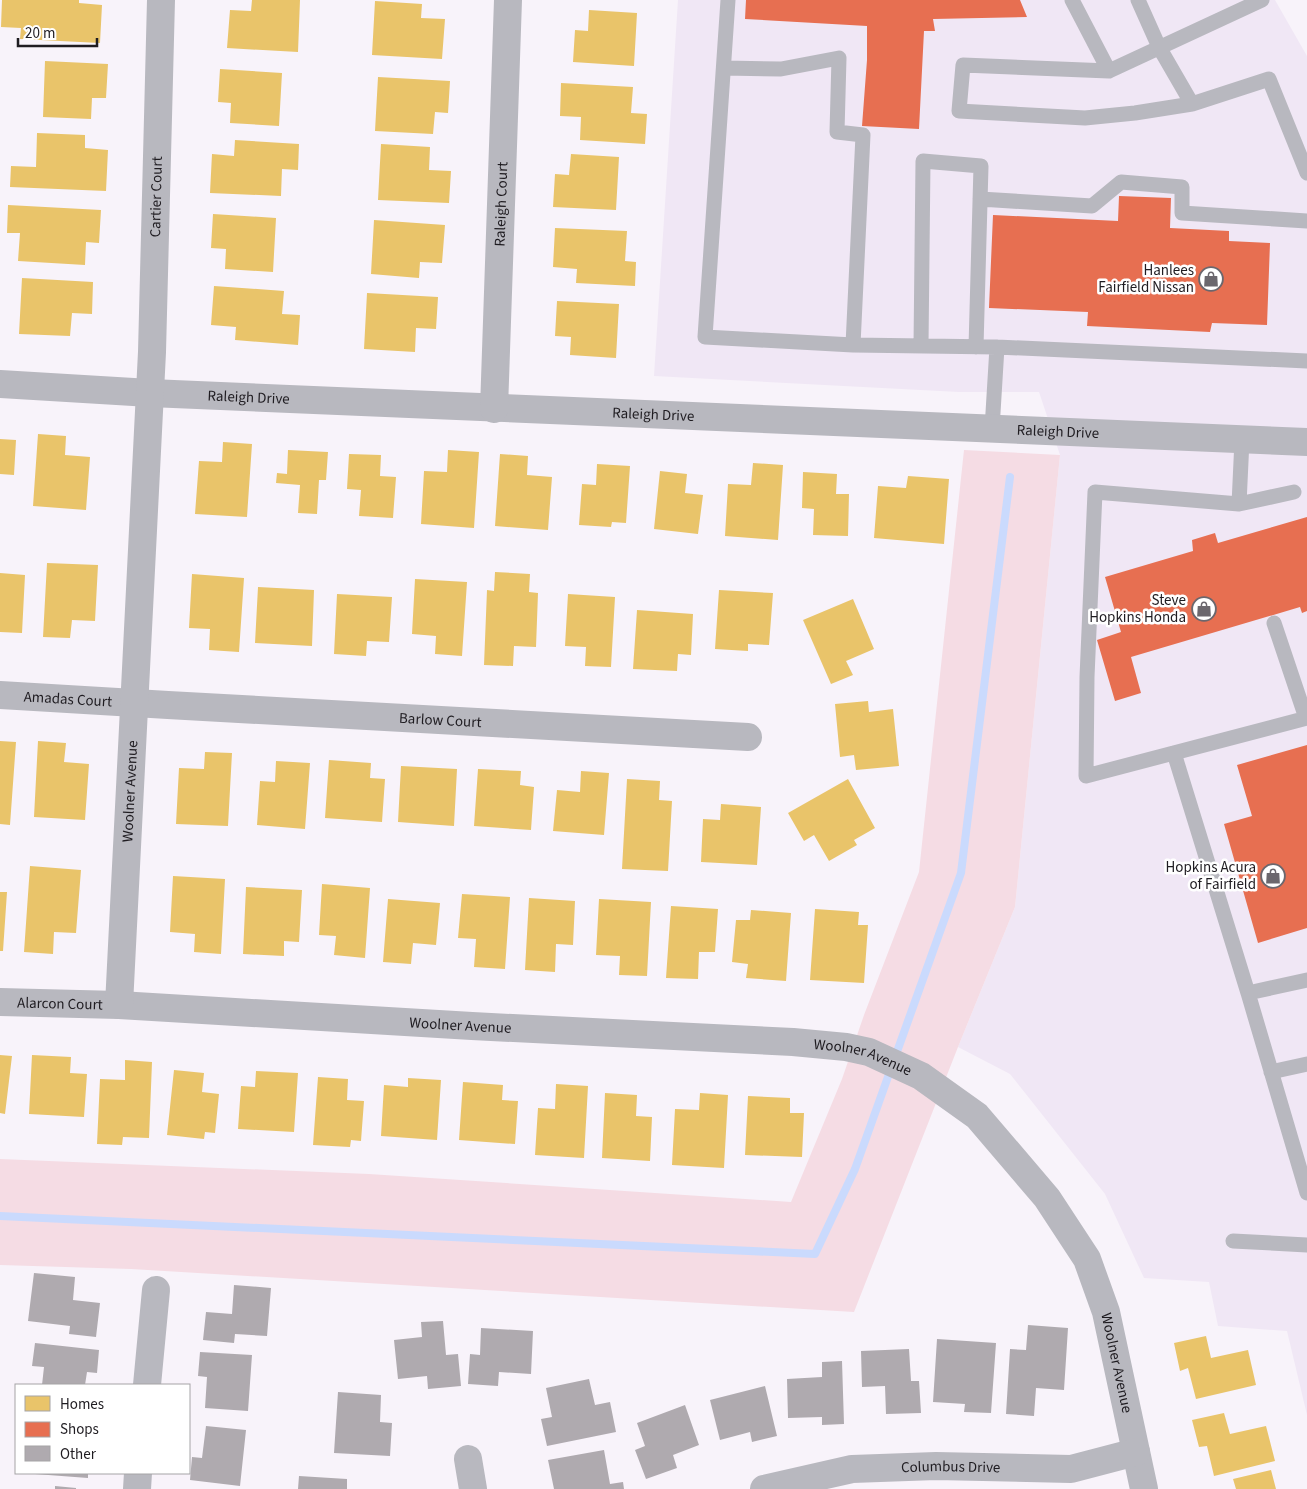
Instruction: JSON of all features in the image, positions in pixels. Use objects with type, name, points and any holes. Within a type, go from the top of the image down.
[{"type":"street","name":"Cartier Court","points":[[150,393],[161,0]]},
{"type":"street","name":"Raleigh Court","points":[[494,409],[508,0]]},
{"type":"street","name":"Raleigh Drive","points":[[0,384],[494,409],[1307,442]]},
{"type":"street","name":"Woolner Avenue","points":[[150,393],[119,1005],[472,1026],[793,1042],[846,1047],[869,1052],[921,1076],[977,1116],[1047,1198],[1087,1259],[1106,1312],[1144,1489]]},
{"type":"street","name":"Amadas Court","points":[[0,695],[134,704]]},
{"type":"street","name":"Barlow Court","points":[[134,704],[748,737]]},
{"type":"street","name":"Alarcon Court","points":[[0,1002],[119,1005]]},
{"type":"street","points":[[147,1384],[156,1290]]},
{"type":"street","name":"Columbus Drive","points":[[764,1489],[852,1469],[936,1466],[1071,1469],[1136,1452]]},
{"type":"street","points":[[468,1459],[473,1489]]},
{"type":"street","points":[[137,1489],[138,1474]]},
{"type":"lane","points":[[728,0],[705,337],[853,345],[997,347],[1307,361]]},
{"type":"lane","points":[[1072,0],[1109,71]]},
{"type":"lane","points":[[1138,0],[1159,47],[1192,104]]},
{"type":"lane","points":[[1262,0],[1230,6],[1159,47],[1109,71],[963,65],[959,111],[1085,118],[1135,113],[1192,104],[1269,79],[1307,173]]},
{"type":"lane","points":[[724,68],[780,68],[839,58],[837,132],[863,135],[853,345]]},
{"type":"lane","points":[[921,346],[923,162],[981,166],[976,347]]},
{"type":"lane","points":[[980,199],[1092,206],[1121,182],[1182,187],[1182,213],[1307,221]]},
{"type":"lane","points":[[992,429],[997,347]]},
{"type":"lane","points":[[1239,504],[1242,440]]},
{"type":"lane","points":[[1274,623],[1307,718],[1086,776],[1095,492],[1239,504],[1294,492]]},
{"type":"lane","points":[[1174,753],[1307,1193]]},
{"type":"lane","points":[[1248,993],[1307,980]]},
{"type":"lane","points":[[1271,1072],[1307,1064]]},
{"type":"lane","points":[[1233,1240],[1307,1245]]},
{"type":"shaded area","points":[[678,0],[1275,0],[1307,56],[1307,1415],[1287,1331],[1218,1326],[1209,1282],[1144,1278],[1105,1194],[1010,1074],[958,1047],[1015,907],[1060,455],[1039,392],[959,392],[654,376]]},
{"type":"shaded area","points":[[964,450],[1060,455],[1015,907],[854,1312],[131,1269],[0,1265],[0,1159],[369,1174],[791,1202],[842,1079],[864,1015],[919,872]]},
{"type":"building: Homes","points":[[2,0],[79,0],[79,3],[102,5],[100,43],[20,39],[21,28],[1,27]]},
{"type":"building: Homes","points":[[252,0],[300,0],[298,52],[227,48],[230,10],[251,11]]},
{"type":"building: Homes","points":[[375,1],[422,4],[421,18],[445,19],[442,59],[372,55]]},
{"type":"building: Homes","points":[[589,10],[637,13],[634,66],[573,62],[575,30],[588,31]]},
{"type":"building: Homes","points":[[45,61],[108,64],[106,98],[92,98],[91,119],[43,117]]},
{"type":"building: Homes","points":[[220,69],[282,73],[279,126],[230,123],[231,103],[218,102]]},
{"type":"building: Homes","points":[[378,77],[450,81],[448,113],[435,112],[433,134],[375,131]]},
{"type":"building: Homes","points":[[561,83],[633,87],[631,113],[647,114],[645,144],[580,140],[581,117],[560,116]]},
{"type":"building: Homes","points":[[37,133],[85,135],[85,148],[108,150],[106,191],[10,187],[11,166],[36,167]]},
{"type":"building: Homes","points":[[235,140],[299,144],[298,170],[282,169],[281,196],[210,193],[212,154],[234,156]]},
{"type":"building: Homes","points":[[381,144],[430,147],[429,170],[451,171],[449,203],[378,200]]},
{"type":"building: Homes","points":[[571,154],[619,157],[616,210],[553,207],[555,174],[569,175]]},
{"type":"building: Homes","points":[[8,205],[101,210],[99,243],[86,242],[85,265],[18,261],[20,233],[7,233]]},
{"type":"building: Homes","points":[[213,214],[276,218],[273,272],[225,269],[226,249],[211,248]]},
{"type":"building: Homes","points":[[374,220],[445,225],[442,263],[420,262],[419,278],[371,274]]},
{"type":"building: Homes","points":[[555,228],[627,231],[625,261],[636,262],[635,286],[576,283],[577,269],[553,267]]},
{"type":"building: Homes","points":[[22,278],[93,282],[92,314],[72,313],[70,336],[19,334]]},
{"type":"building: Homes","points":[[214,286],[284,291],[282,314],[300,315],[298,345],[235,340],[236,327],[211,325]]},
{"type":"building: Homes","points":[[367,293],[438,297],[436,329],[416,328],[415,352],[364,349]]},
{"type":"building: Homes","points":[[557,301],[619,304],[616,358],[570,355],[571,337],[555,336]]},
{"type":"building: Homes","points":[[38,434],[66,436],[65,455],[90,457],[86,510],[33,506]]},
{"type":"building: Homes","points":[[0,439],[16,440],[14,475],[0,474]]},
{"type":"building: Homes","points":[[223,442],[252,444],[247,517],[195,514],[199,461],[222,462]]},
{"type":"building: Homes","points":[[288,450],[328,452],[326,480],[319,480],[317,514],[298,513],[300,485],[276,483],[277,473],[287,474]]},
{"type":"building: Homes","points":[[448,450],[479,452],[474,528],[421,524],[424,471],[447,472]]},
{"type":"building: Homes","points":[[349,454],[381,455],[380,476],[396,477],[393,518],[359,516],[361,490],[347,489]]},
{"type":"building: Homes","points":[[500,454],[528,456],[527,475],[552,477],[548,530],[495,526]]},
{"type":"building: Homes","points":[[753,463],[783,465],[778,540],[725,536],[728,484],[751,485]]},
{"type":"building: Homes","points":[[597,464],[630,466],[626,523],[612,522],[611,527],[579,525],[582,484],[596,485]]},
{"type":"building: Homes","points":[[660,471],[687,474],[685,493],[703,495],[698,534],[654,529]]},
{"type":"building: Homes","points":[[803,472],[837,474],[836,494],[849,494],[848,536],[813,535],[814,509],[802,508]]},
{"type":"building: Homes","points":[[908,476],[949,479],[944,544],[874,538],[878,486],[906,488]]},
{"type":"building: Homes","points":[[47,563],[98,565],[95,621],[72,620],[70,638],[43,637]]},
{"type":"building: Homes","points":[[495,572],[530,574],[529,592],[538,593],[536,647],[514,646],[513,666],[484,665],[487,590],[494,591]]},
{"type":"building: Homes","points":[[0,573],[25,575],[22,633],[0,632]]},
{"type":"building: Homes","points":[[192,574],[244,578],[239,652],[209,650],[210,629],[189,628]]},
{"type":"building: Homes","points":[[415,579],[467,582],[462,656],[435,654],[436,636],[412,634]]},
{"type":"building: Homes","points":[[258,587],[314,590],[312,646],[255,643]]},
{"type":"building: Homes","points":[[719,590],[773,593],[769,645],[748,644],[748,651],[715,649]]},
{"type":"building: Homes","points":[[337,594],[392,597],[389,642],[367,641],[366,656],[334,654]]},
{"type":"building: Homes","points":[[568,594],[615,597],[611,667],[585,666],[586,647],[565,646]]},
{"type":"building: Homes","points":[[853,599],[874,649],[846,661],[853,675],[831,684],[803,620]]},
{"type":"building: Homes","points":[[637,610],[693,614],[691,655],[678,654],[677,671],[633,669]]},
{"type":"building: Homes","points":[[868,701],[869,712],[893,709],[899,766],[856,770],[854,755],[840,757],[835,704]]},
{"type":"building: Homes","points":[[0,741],[16,742],[10,825],[0,824]]},
{"type":"building: Homes","points":[[38,741],[66,743],[64,762],[89,764],[85,820],[34,817]]},
{"type":"building: Homes","points":[[205,752],[232,753],[228,826],[176,824],[179,768],[204,769]]},
{"type":"building: Homes","points":[[329,760],[371,763],[370,778],[385,779],[382,822],[325,818]]},
{"type":"building: Homes","points":[[276,761],[310,763],[305,829],[257,825],[260,781],[275,782]]},
{"type":"building: Homes","points":[[401,766],[457,769],[454,826],[398,822]]},
{"type":"building: Homes","points":[[478,769],[521,771],[520,785],[534,787],[531,830],[474,826]]},
{"type":"building: Homes","points":[[581,771],[609,773],[604,835],[553,831],[557,790],[580,792]]},
{"type":"building: Homes","points":[[627,779],[660,781],[659,800],[672,801],[668,871],[622,869]]},
{"type":"building: Homes","points":[[848,779],[875,828],[854,840],[857,845],[829,861],[814,835],[804,841],[788,813]]},
{"type":"building: Homes","points":[[721,804],[761,807],[757,865],[701,862],[703,819],[720,820]]},
{"type":"building: Homes","points":[[30,866],[81,870],[76,933],[54,932],[53,954],[24,952]]},
{"type":"building: Homes","points":[[173,876],[225,879],[221,954],[194,952],[195,934],[170,932]]},
{"type":"building: Homes","points":[[322,884],[370,888],[365,958],[334,955],[336,936],[319,935]]},
{"type":"building: Homes","points":[[246,887],[302,890],[299,942],[284,941],[284,956],[243,954]]},
{"type":"building: Homes","points":[[0,892],[7,892],[3,951],[0,951]]},
{"type":"building: Homes","points":[[462,894],[510,897],[505,969],[474,967],[476,939],[458,938]]},
{"type":"building: Homes","points":[[529,898],[575,901],[573,945],[556,944],[555,972],[525,970]]},
{"type":"building: Homes","points":[[388,899],[440,903],[436,945],[413,943],[411,964],[383,962]]},
{"type":"building: Homes","points":[[599,899],[651,902],[647,976],[619,975],[620,956],[596,955]]},
{"type":"building: Homes","points":[[671,906],[718,909],[715,952],[699,952],[698,979],[666,978]]},
{"type":"building: Homes","points":[[815,909],[859,912],[858,925],[868,925],[864,983],[810,980]]},
{"type":"building: Homes","points":[[751,910],[791,913],[786,981],[746,978],[748,964],[732,962],[736,920],[750,920]]},
{"type":"building: Homes","points":[[0,1055],[12,1056],[5,1114],[0,1113]]},
{"type":"building: Homes","points":[[32,1055],[71,1057],[70,1073],[87,1074],[84,1117],[29,1114]]},
{"type":"building: Homes","points":[[125,1060],[152,1062],[149,1138],[123,1137],[122,1145],[97,1144],[100,1079],[125,1080]]},
{"type":"building: Homes","points":[[174,1070],[204,1073],[202,1092],[219,1094],[215,1133],[205,1132],[204,1139],[167,1135]]},
{"type":"building: Homes","points":[[256,1071],[298,1073],[294,1132],[238,1129],[241,1086],[255,1087]]},
{"type":"building: Homes","points":[[318,1077],[348,1079],[347,1100],[364,1101],[361,1141],[351,1140],[350,1147],[313,1145]]},
{"type":"building: Homes","points":[[408,1078],[441,1080],[437,1140],[381,1136],[384,1085],[408,1087]]},
{"type":"building: Homes","points":[[463,1082],[503,1085],[502,1100],[518,1101],[515,1144],[459,1140]]},
{"type":"building: Homes","points":[[556,1084],[588,1086],[584,1158],[535,1155],[538,1108],[555,1109]]},
{"type":"building: Homes","points":[[605,1093],[637,1095],[636,1116],[652,1117],[650,1161],[602,1158]]},
{"type":"building: Homes","points":[[700,1093],[728,1095],[724,1168],[672,1165],[675,1109],[699,1110]]},
{"type":"building: Homes","points":[[748,1096],[790,1098],[790,1113],[804,1113],[802,1157],[745,1155]]},
{"type":"building: Homes","points":[[1206,1336],[1211,1358],[1248,1350],[1256,1385],[1196,1399],[1188,1368],[1180,1371],[1174,1343]]},
{"type":"building: Homes","points":[[1224,1413],[1230,1434],[1266,1426],[1275,1461],[1214,1476],[1207,1446],[1199,1447],[1192,1420]]},
{"type":"building: Homes","points":[[1271,1470],[1276,1489],[1236,1489],[1233,1479]]},
{"type":"building: Shops","points":[[746,0],[1020,0],[1027,17],[933,19],[935,31],[924,31],[919,129],[862,126],[867,60],[867,26],[745,19]]},
{"type":"building: Shops","points":[[1119,196],[1171,198],[1170,228],[1229,231],[1229,241],[1270,243],[1267,325],[1212,323],[1210,332],[1087,326],[1088,312],[989,308],[993,215],[1118,221]]},
{"type":"building: Shops","name":"Steve Hopkins Honda","points":[[1307,517],[1307,611],[1302,613],[1300,607],[1131,657],[1141,693],[1115,701],[1097,640],[1121,632],[1105,577],[1193,551],[1192,540],[1215,533],[1218,543]]},
{"type":"building: Shops","name":"Hopkins Acura of Fairfield","points":[[1307,745],[1307,928],[1258,943],[1224,824],[1252,816],[1237,765]]},
{"type":"building: Other","points":[[34,1273],[75,1277],[73,1300],[100,1303],[96,1337],[69,1334],[70,1326],[28,1321]]},
{"type":"building: Other","points":[[234,1285],[271,1288],[267,1336],[235,1334],[234,1343],[203,1340],[206,1312],[232,1314]]},
{"type":"building: Other","points":[[443,1321],[446,1355],[458,1354],[461,1386],[428,1389],[427,1376],[398,1379],[394,1340],[422,1337],[421,1322]]},
{"type":"building: Other","points":[[1028,1325],[1068,1328],[1064,1390],[1036,1388],[1034,1416],[1006,1414],[1010,1349],[1026,1350]]},
{"type":"building: Other","points":[[481,1328],[533,1331],[531,1374],[499,1372],[498,1386],[468,1384],[470,1354],[480,1355]]},
{"type":"building: Other","points":[[937,1339],[996,1343],[991,1413],[964,1412],[965,1404],[933,1402]]},
{"type":"building: Other","points":[[35,1343],[99,1350],[97,1373],[87,1372],[85,1384],[42,1384],[44,1367],[32,1366]]},
{"type":"building: Other","points":[[909,1349],[911,1381],[919,1381],[921,1413],[886,1414],[885,1386],[862,1387],[861,1351]]},
{"type":"building: Other","points":[[200,1352],[252,1355],[248,1411],[205,1408],[207,1377],[198,1376]]},
{"type":"building: Other","points":[[842,1361],[844,1424],[822,1425],[822,1417],[788,1418],[787,1379],[822,1377],[822,1362]]},
{"type":"building: Other","points":[[589,1379],[595,1405],[610,1402],[616,1432],[547,1446],[541,1419],[552,1417],[546,1388]]},
{"type":"building: Other","points":[[765,1386],[777,1436],[752,1442],[750,1432],[720,1440],[710,1400]]},
{"type":"building: Other","points":[[338,1392],[381,1395],[380,1422],[392,1423],[390,1456],[334,1453]]},
{"type":"building: Other","points":[[685,1405],[699,1445],[673,1455],[677,1468],[646,1479],[635,1450],[645,1446],[637,1423]]},
{"type":"building: Other","points":[[206,1426],[246,1430],[240,1486],[190,1480],[192,1457],[202,1458]]},
{"type":"building: Other","points":[[604,1450],[610,1484],[623,1482],[624,1489],[554,1489],[548,1460]]},
{"type":"building: Other","points":[[35,1474],[88,1474],[88,1478]]},
{"type":"building: Other","points":[[299,1476],[347,1479],[347,1489],[298,1489]]},
{"type":"building: Other","points":[[55,1486],[76,1488],[76,1489],[55,1489]]},
{"type":"waterway","points":[[0,1216],[815,1254],[855,1169],[961,873],[1010,477]]},
{"type":"place","name":"Hanlees Fairfield Nissan","points":[[1211,279]]},
{"type":"place","name":"Steve Hopkins Honda","points":[[1204,609]]},
{"type":"place","name":"Hopkins Acura of Fairfield","points":[[1273,876]]}]
